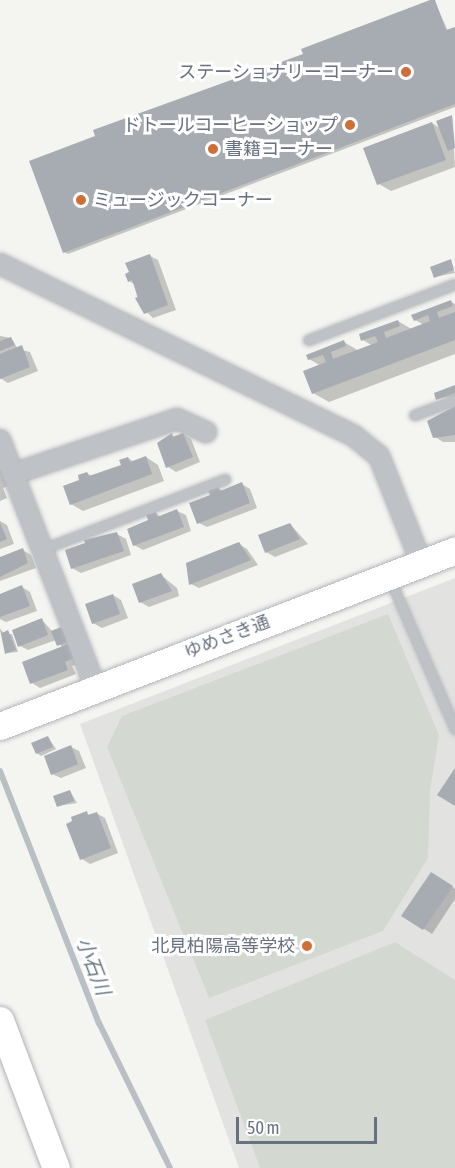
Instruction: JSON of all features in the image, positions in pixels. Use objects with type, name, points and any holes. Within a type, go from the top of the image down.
[{"type":"street","points":[[0,264],[354,436],[379,456],[421,562]]},
{"type":"street","points":[[13,474],[177,419],[206,432]]},
{"type":"street","points":[[0,440],[96,688]]},
{"type":"street","name":"ゆめさき通","points":[[2,726],[455,550]]},
{"type":"street","points":[[0,1020],[56,1168]]},
{"type":"lane","points":[[308,340],[455,284]]},
{"type":"lane","points":[[414,415],[455,400]]},
{"type":"lane","points":[[43,549],[225,479]]},
{"type":"lane","points":[[388,575],[455,729]]},
{"type":"shaded area","name":"北見柏陽高等学校","points":[[455,578],[455,1168],[239,1168],[80,724]]},
{"type":"shaded area","points":[[388,614],[439,735],[430,791],[428,858],[383,931],[209,998],[107,747],[122,716]]},
{"type":"shaded area","points":[[395,942],[455,980],[455,1168],[260,1168],[205,1020]]},
{"type":"building","points":[[435,0],[446,30],[455,27],[455,104],[63,253],[29,161],[95,136],[93,130],[303,54],[301,49]]},
{"type":"building","points":[[452,115],[455,148],[448,151],[436,121]]},
{"type":"building","points":[[432,122],[446,160],[377,185],[363,148]]},
{"type":"building","points":[[150,254],[168,305],[144,314],[135,298],[138,297],[132,280],[128,282],[125,274],[129,272],[125,263]]},
{"type":"building","points":[[451,259],[454,270],[434,278],[430,267]]},
{"type":"building","points":[[451,300],[453,306],[437,312],[439,318],[455,312],[455,340],[312,394],[303,371],[326,362],[323,355],[308,360],[306,355],[344,340],[346,346],[331,352],[333,359],[378,342],[375,336],[361,341],[359,334],[398,320],[400,326],[384,332],[386,338],[430,321],[428,315],[414,321],[411,315]]},
{"type":"building","points":[[11,337],[15,345],[0,351],[0,341]]},
{"type":"building","points":[[22,345],[30,367],[0,379],[0,354]]},
{"type":"building","points":[[455,385],[455,393],[436,400],[434,393]]},
{"type":"building","points":[[455,406],[455,435],[433,438],[427,421]]},
{"type":"building","points":[[172,433],[173,437],[183,433],[193,457],[166,468],[157,443]]},
{"type":"building","points":[[146,456],[152,474],[70,505],[63,486],[79,480],[78,475],[87,472],[89,476],[121,465],[119,460],[128,457],[130,462]]},
{"type":"building","points":[[242,482],[250,503],[197,524],[189,503],[210,495],[208,491],[218,487],[220,491]]},
{"type":"building","points":[[177,509],[184,527],[133,546],[127,529],[148,520],[146,515],[156,512],[157,517]]},
{"type":"building","points":[[0,523],[7,539],[0,542]]},
{"type":"building","points":[[290,523],[300,539],[265,553],[258,535]]},
{"type":"building","points":[[117,532],[124,551],[71,569],[65,550],[85,543],[84,540]]},
{"type":"building","points":[[239,542],[251,560],[189,585],[186,563]]},
{"type":"building","points":[[23,548],[28,563],[0,577],[0,557]]},
{"type":"building","points":[[161,573],[172,591],[139,603],[132,584]]},
{"type":"building","points":[[22,585],[30,606],[0,617],[0,594]]},
{"type":"building","points":[[113,594],[120,614],[92,624],[85,604]]},
{"type":"building","points":[[42,618],[48,635],[18,647],[12,630]]},
{"type":"building","points":[[61,627],[67,642],[57,646],[51,631]]},
{"type":"building","points":[[0,629],[2,633],[8,630],[16,650],[5,654]]},
{"type":"building","points":[[68,644],[74,658],[65,662],[68,670],[30,684],[22,662]]},
{"type":"building","points":[[48,736],[53,747],[36,754],[31,743]]},
{"type":"building","points":[[71,745],[78,764],[51,775],[44,756]]},
{"type":"building","points":[[455,768],[455,806],[437,795]]},
{"type":"building","points":[[70,790],[74,801],[57,807],[53,796]]},
{"type":"building","points":[[87,811],[88,815],[97,812],[111,848],[80,860],[66,824],[72,821],[71,817]]},
{"type":"building","points":[[431,872],[453,886],[423,930],[401,916]]},
{"type":"waterway","name":"小石川","points":[[0,771],[99,1023],[170,1168]]},
{"type":"place","name":"ステーショナリーコーナー","points":[[406,72]]},
{"type":"place","name":"ドトールコーヒーショップ","points":[[350,125]]},
{"type":"place","name":"書籍コーナー","points":[[213,149]]},
{"type":"place","name":"ミュージックコーナー","points":[[81,200]]},
{"type":"place","name":"北見柏陽高等学校","points":[[307,946]]}]
